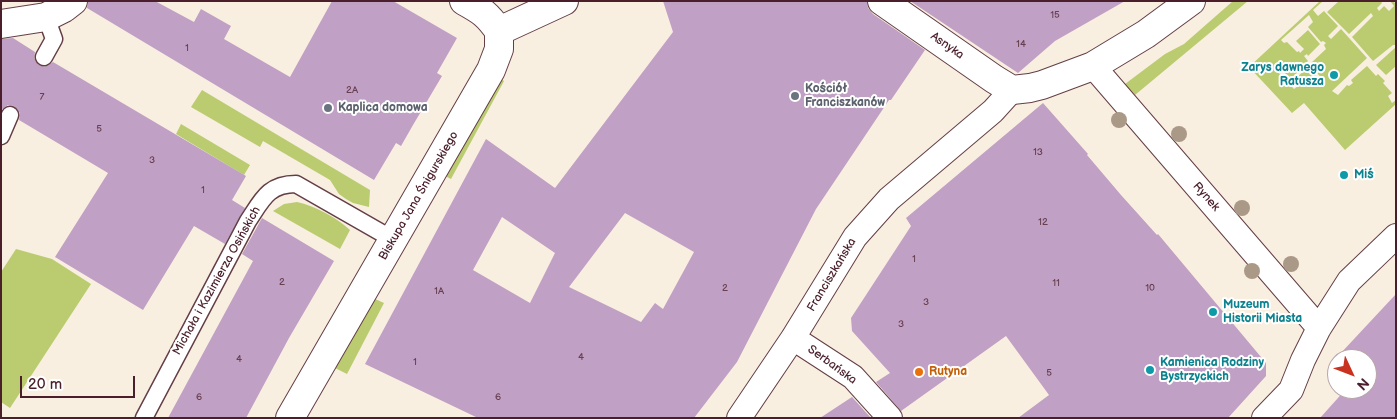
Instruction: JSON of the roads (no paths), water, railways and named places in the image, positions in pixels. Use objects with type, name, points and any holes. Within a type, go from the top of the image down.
[{"type":"street","points":[[1,24],[46,17],[73,1]]},
{"type":"street","points":[[464,1],[489,17],[499,31],[564,1]]},
{"type":"street","name":"Asnyka","points":[[882,1],[1012,90]]},
{"type":"street","points":[[1012,90],[1042,85],[1093,66],[1146,34],[1191,1]]},
{"type":"street","name":"Biskupa Jana Śnigurskiego","points":[[290,418],[491,70],[499,49],[499,31]]},
{"type":"street","name":"Rynek","points":[[1093,66],[1318,328]]},
{"type":"street","name":"Franciszkańska","points":[[739,418],[793,338],[855,237],[889,199],[993,112],[1012,90]]},
{"type":"street","points":[[1264,418],[1291,390],[1302,360],[1318,328],[1349,281],[1396,236]]},
{"type":"street","name":"Serbańska","points":[[793,338],[852,377],[890,418]]},
{"type":"lane","points":[[44,57],[54,39],[46,17]]},
{"type":"lane","points":[[1,136],[10,115]]},
{"type":"lane","name":"Michała i Kazimierza Osińskich","points":[[144,418],[248,221],[270,191],[283,184],[296,184],[394,240]]},
{"type":"place","name":"Zarys dawnego Ratusza","points":[[1334,75]]},
{"type":"place","name":"Kościół Franciszkanów","points":[[795,96]]},
{"type":"place","name":"Kaplica domowa","points":[[328,108]]},
{"type":"place","name":"Miś","points":[[1344,175]]},
{"type":"place","name":"Muzeum Historii Miasta","points":[[1213,312]]},
{"type":"place","name":"Kamienica Rodziny Bystrzyckich","points":[[1150,370]]},
{"type":"place","name":"Rutyna","points":[[919,372]]}]
